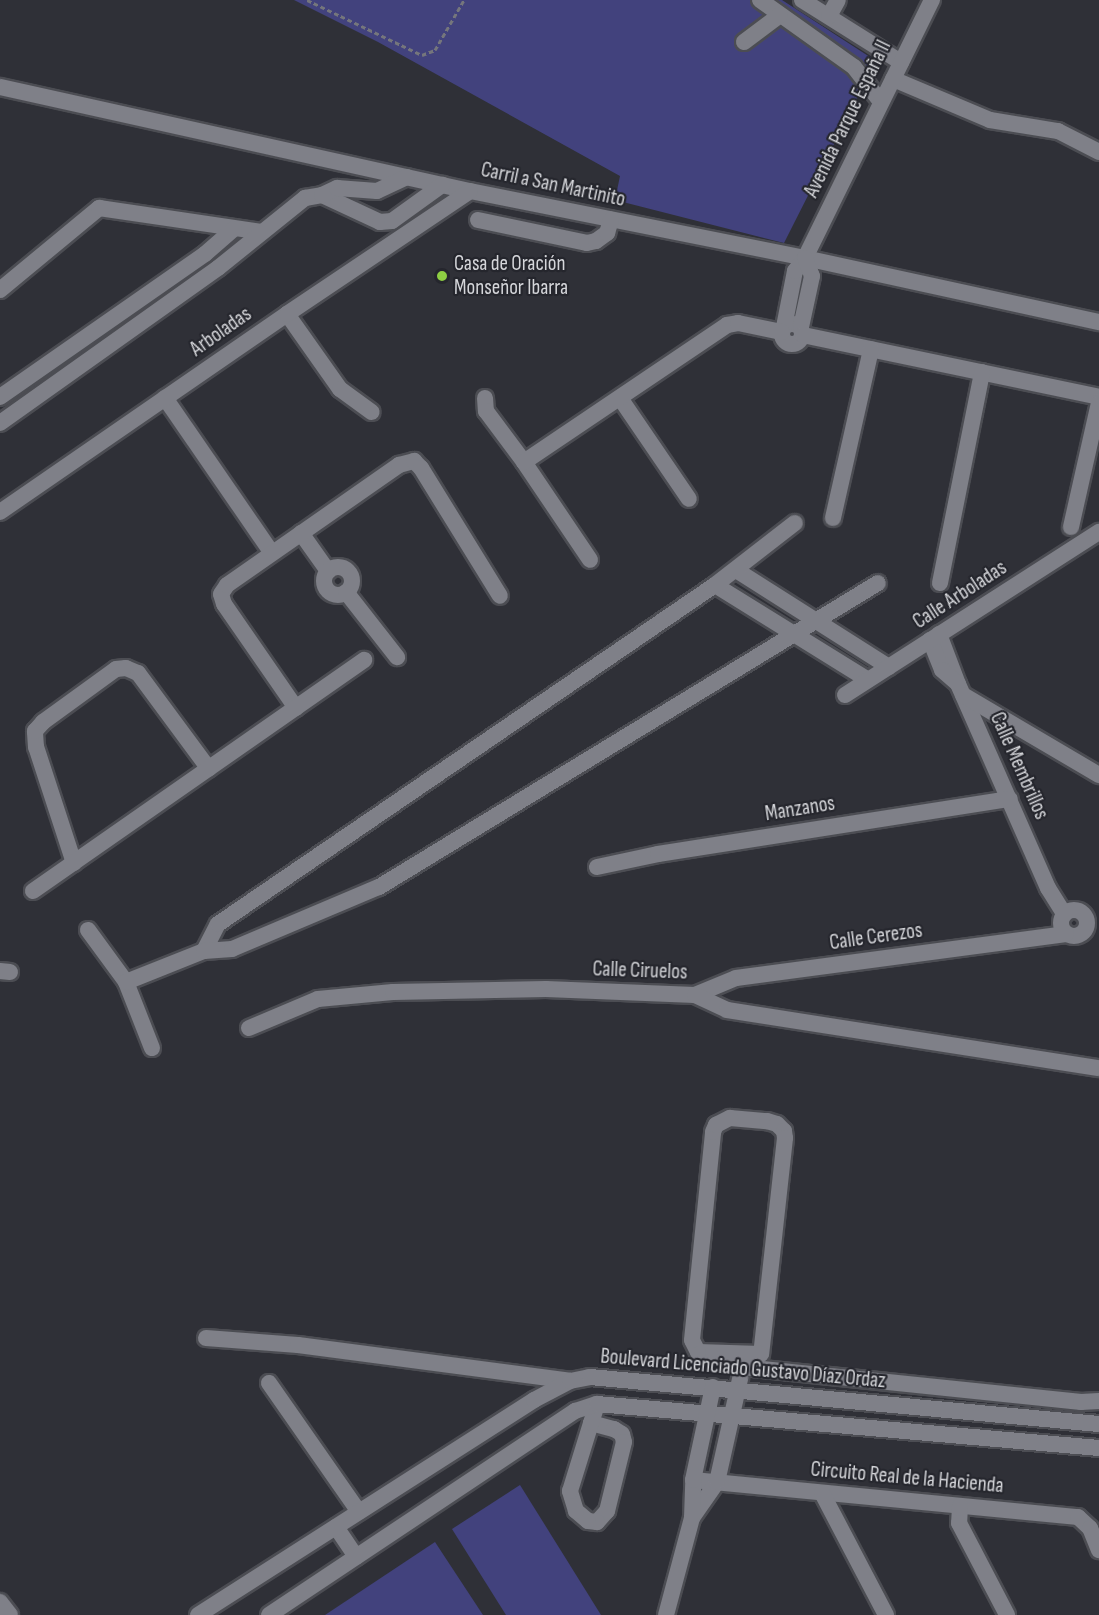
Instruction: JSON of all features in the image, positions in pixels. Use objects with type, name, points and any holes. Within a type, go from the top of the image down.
[{"type":"street","points":[[760,0],[786,24],[854,67],[881,102]]},
{"type":"street","points":[[802,0],[901,62]]},
{"type":"street","points":[[829,16],[838,0]]},
{"type":"street","name":"Avenida Parque España II","points":[[793,330],[795,271],[805,258],[932,0]]},
{"type":"street","points":[[744,42],[786,24]]},
{"type":"street","points":[[893,79],[990,120],[1058,131],[1099,152]]},
{"type":"street","name":"Carril a San Martinito","points":[[0,87],[470,191],[805,258],[1099,322]]},
{"type":"street","points":[[0,423],[219,268],[261,231],[305,198],[322,195],[337,188],[377,190],[407,177]]},
{"type":"street","points":[[322,195],[380,222],[392,221],[442,185]]},
{"type":"street","points":[[369,216],[377,190]]},
{"type":"street","name":"Arboladas","points":[[0,512],[470,191]]},
{"type":"street","points":[[0,290],[99,208],[234,229],[261,231]]},
{"type":"street","points":[[477,220],[586,243],[596,241],[607,232],[610,220]]},
{"type":"street","points":[[0,397],[205,254],[234,229]]},
{"type":"street","points":[[205,254],[219,268]]},
{"type":"street","points":[[287,314],[340,389],[372,412]]},
{"type":"street","points":[[524,462],[727,326],[738,323],[793,330],[871,349],[1099,397]]},
{"type":"street","points":[[95,332],[106,348]]},
{"type":"street","points":[[833,519],[871,349]]},
{"type":"street","points":[[940,583],[982,372]]},
{"type":"street","points":[[165,398],[272,553]]},
{"type":"street","points":[[485,398],[486,411],[524,462],[590,560]]},
{"type":"street","points":[[620,398],[690,499]]},
{"type":"street","points":[[1071,527],[1099,403]]},
{"type":"street","points":[[296,708],[224,604],[221,594],[227,585],[399,465],[414,461],[421,468],[500,596]]},
{"type":"street","points":[[204,951],[218,924],[715,585],[795,524]]},
{"type":"street","name":"Calle Arboladas","points":[[844,695],[1099,532]]},
{"type":"street","points":[[301,533],[328,572],[336,567],[348,572],[352,580],[346,592],[397,657]]},
{"type":"street","points":[[736,570],[889,667]]},
{"type":"street","points":[[126,982],[204,951],[232,950],[379,887],[878,583]]},
{"type":"street","points":[[715,585],[868,680]]},
{"type":"street","name":"Calle Membrillos","points":[[934,637],[1010,799],[1048,888],[1064,914]]},
{"type":"street","points":[[33,891],[364,660]]},
{"type":"street","points":[[74,863],[36,747],[35,731],[43,722],[116,669],[126,668],[138,673],[209,769]]},
{"type":"street","points":[[960,689],[1099,774]]},
{"type":"street","name":"Manzanos","points":[[597,867],[658,854],[1010,799]]},
{"type":"street","points":[[1074,909],[1084,914],[1093,924],[1075,936],[1066,934],[1060,924],[1064,914],[1074,909]]},
{"type":"street","points":[[88,930],[126,982],[152,1048]]},
{"type":"street","name":"Calle Cerezos","points":[[695,995],[736,978],[1066,934]]},
{"type":"street","name":"Calle Ciruelos","points":[[249,1028],[318,999],[393,992],[546,990],[695,995],[727,1010],[1099,1068]]},
{"type":"street","points":[[744,1361],[761,1354],[785,1138],[784,1131],[767,1121],[730,1118],[716,1125],[713,1132],[692,1340],[698,1352],[744,1361],[1081,1402],[1099,1401]]},
{"type":"street","points":[[206,1338],[298,1346],[570,1381]]},
{"type":"street","points":[[692,1518],[717,1482],[744,1361]]},
{"type":"street","name":"Boulevard Licenciado Gustavo Díaz Ordaz","points":[[198,1615],[534,1400],[570,1381],[590,1377],[1099,1424]]},
{"type":"street","points":[[269,1383],[359,1512]]},
{"type":"street","points":[[666,1615],[692,1518],[693,1480],[713,1387]]},
{"type":"street","points":[[591,1423],[614,1429],[622,1434],[624,1442],[607,1511],[597,1522],[588,1521],[576,1511],[570,1491],[591,1423],[597,1404]]},
{"type":"street","points":[[269,1615],[575,1412],[597,1404],[1099,1448]]},
{"type":"street","name":"Circuito Real de la Hacienda","points":[[693,1480],[1078,1517],[1090,1528],[1099,1550]]},
{"type":"street","points":[[822,1493],[886,1615]]},
{"type":"street","points":[[960,1506],[959,1523],[1007,1615]]},
{"type":"street","points":[[336,1527],[356,1557]]},
{"type":"street","points":[[0,1602],[10,1615]]},
{"type":"path","points":[[307,0],[422,55],[435,50],[464,0]]},
{"type":"shaded area","points":[[294,0],[782,0],[876,61],[784,243],[615,200],[620,176],[378,42]]},
{"type":"shaded area","points":[[520,1485],[601,1615],[506,1615],[452,1529]]},
{"type":"shaded area","points":[[435,1542],[483,1615],[325,1615]]},
{"type":"place","name":"Casa de Oración Monseñor Ibarra","points":[[442,276]]}]
